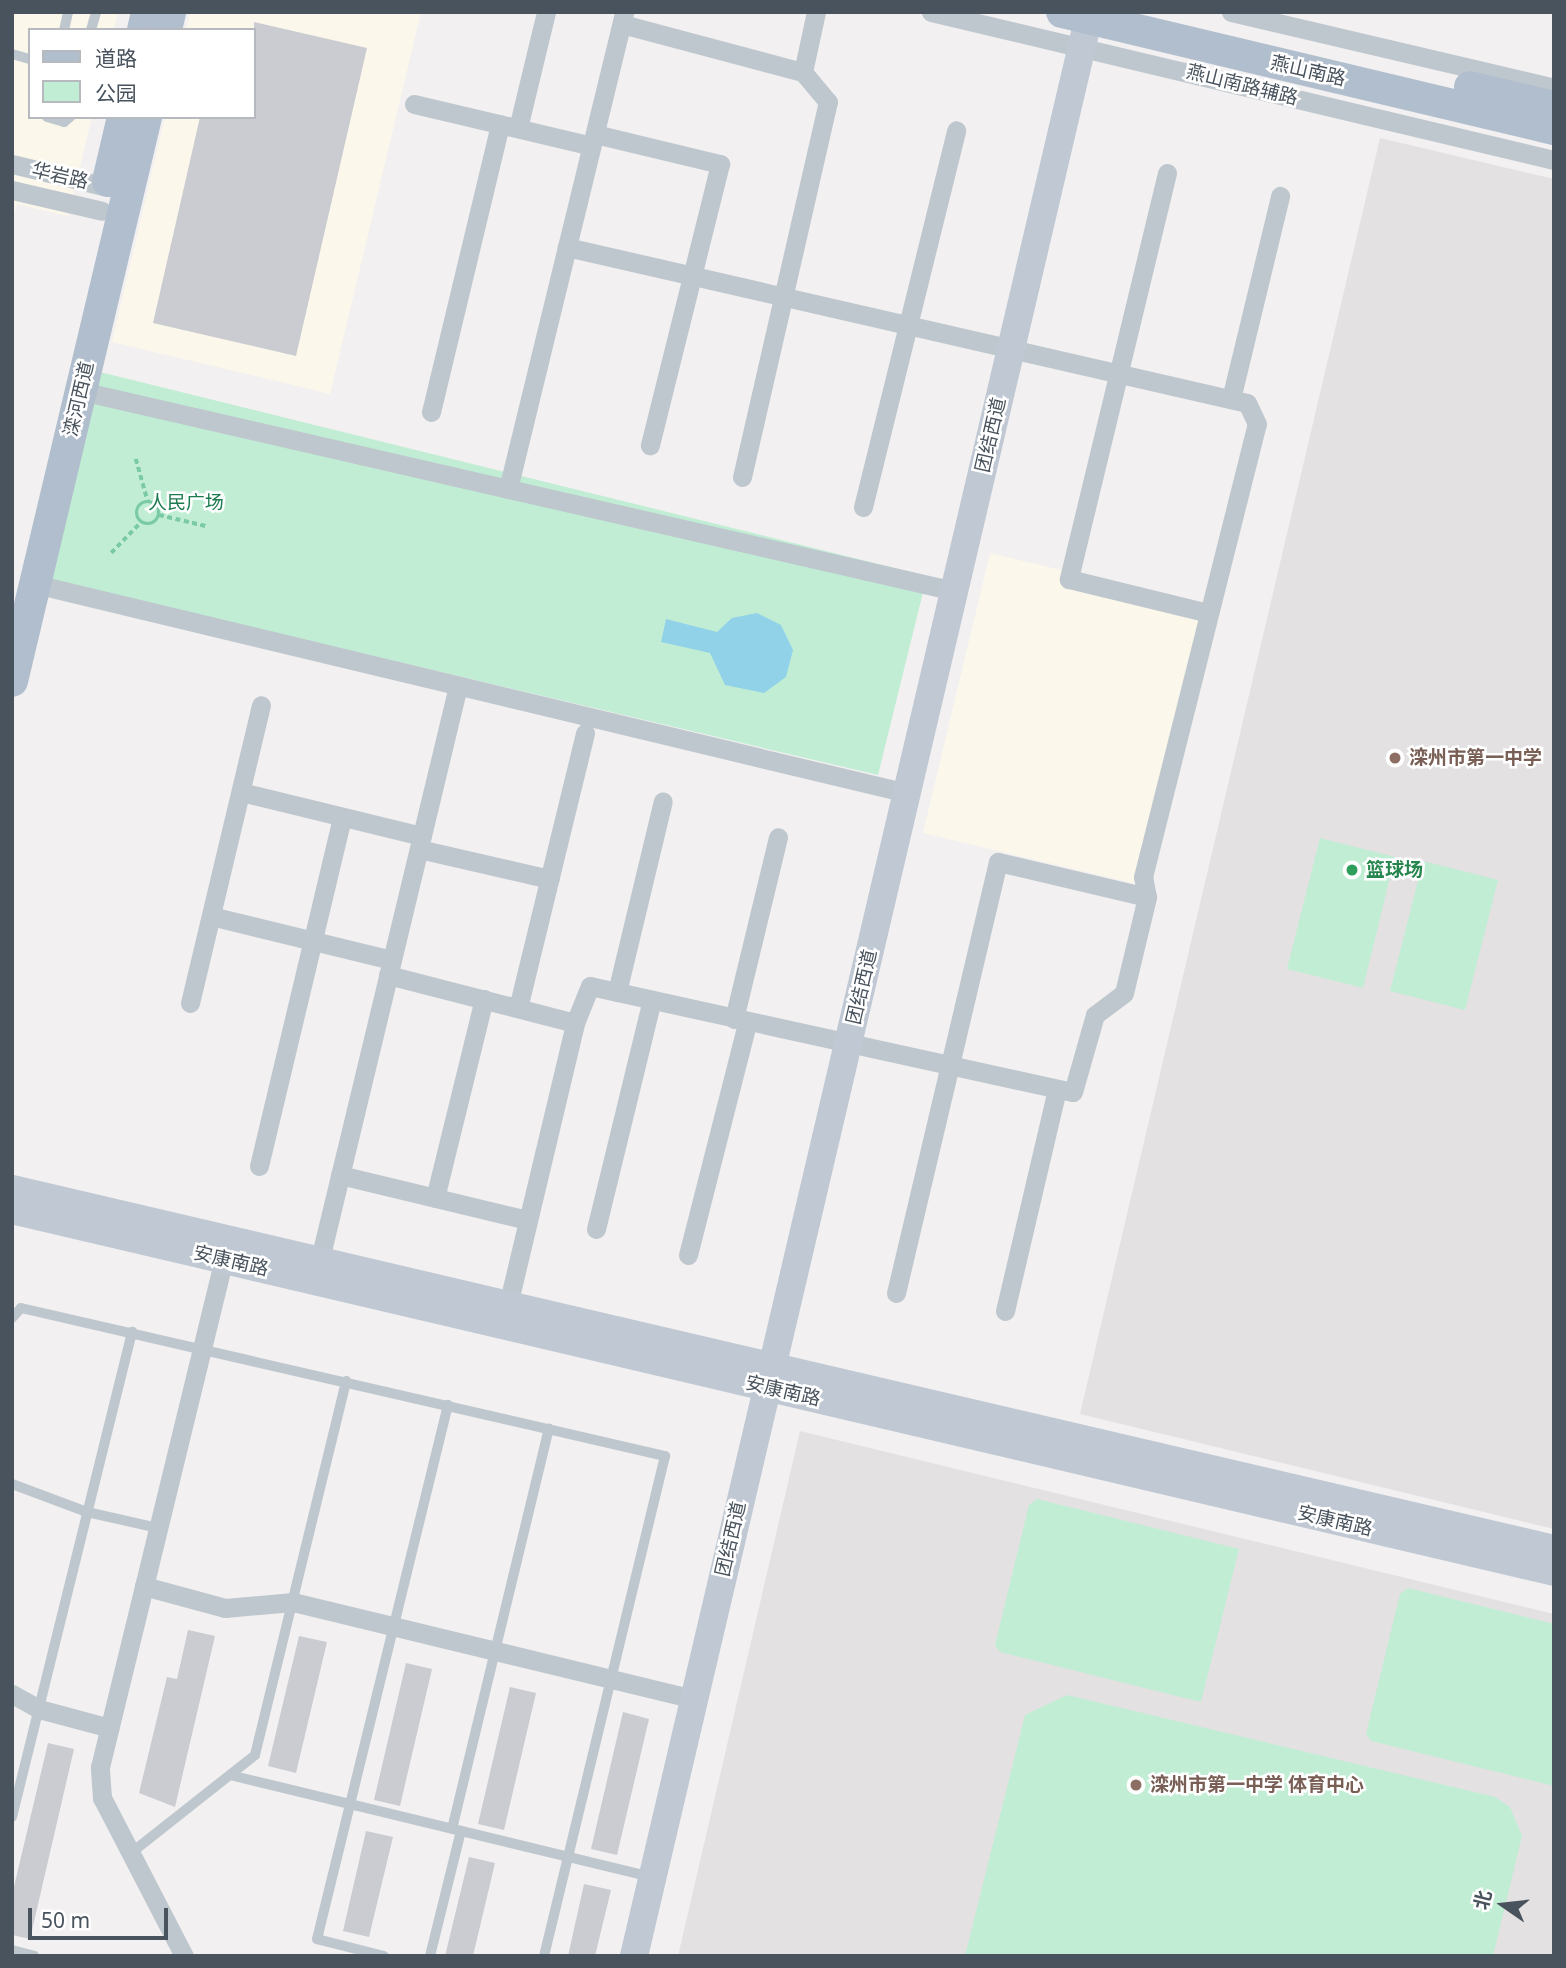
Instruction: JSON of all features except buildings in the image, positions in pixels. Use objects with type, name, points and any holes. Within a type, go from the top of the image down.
[{"type":"main road","name":"燕山南路","points":[[1151,12],[1554,107]]},
{"type":"main road","name":"燕山南路","points":[[1081,22],[1554,130]]},
{"type":"main road","name":"团结西道","points":[[634,1956],[1011,349],[1081,22]]},
{"type":"main road","name":"滦河西道","points":[[12,681],[24,589],[123,119]]},
{"type":"main road","name":"滦河西道","points":[[24,589],[81,391],[146,119]]},
{"type":"main road","name":"安康南路","points":[[12,1189],[226,1250],[769,1378],[1554,1572]]},
{"type":"main road","name":"安康南路","points":[[12,1210],[226,1250],[320,1259],[508,1305],[769,1378],[1554,1549]]},
{"type":"street","points":[[431,412],[509,126],[547,12]]},
{"type":"street","points":[[803,72],[816,12]]},
{"type":"street","name":"燕山南路辅路","points":[[930,12],[1081,22],[1554,160]]},
{"type":"street","points":[[1231,12],[1554,88]]},
{"type":"street","points":[[508,489],[623,18],[803,72],[828,102],[743,478]]},
{"type":"street","points":[[414,104],[509,126],[720,163],[649,445]]},
{"type":"street","points":[[863,507],[956,130]]},
{"type":"street","name":"华岩路","points":[[12,164],[105,199]]},
{"type":"street","points":[[1167,173],[1069,579],[1208,613]]},
{"type":"street","name":"华岩路","points":[[12,190],[105,199]]},
{"type":"street","points":[[1231,399],[1280,196]]},
{"type":"street","points":[[508,1305],[575,1023],[590,986],[1056,1093],[1073,1091],[1081,1081],[1095,1015],[1124,993],[1147,897],[1143,877],[1257,424],[1247,403],[567,247]]},
{"type":"street","points":[[81,391],[954,591]]},
{"type":"street","points":[[24,589],[458,686],[907,793]]},
{"type":"street","points":[[320,1259],[458,686]]},
{"type":"street","points":[[190,1003],[261,705]]},
{"type":"street","points":[[518,1008],[585,733]]},
{"type":"street","points":[[241,792],[342,817],[550,878]]},
{"type":"street","points":[[617,992],[663,801]]},
{"type":"street","points":[[259,1166],[342,817]]},
{"type":"street","points":[[688,1255],[741,1021],[778,837]]},
{"type":"street","points":[[896,1293],[998,862],[1147,897]]},
{"type":"street","points":[[211,916],[312,941],[484,999],[575,1023]]},
{"type":"street","points":[[435,1198],[484,999]]},
{"type":"street","points":[[596,1230],[652,1000]]},
{"type":"street","points":[[1005,1311],[1056,1093]]},
{"type":"street","points":[[340,1175],[528,1220]]},
{"type":"street","points":[[184,1956],[102,1798],[100,1767],[226,1250]]},
{"type":"street","points":[[144,1586],[225,1608],[293,1602],[694,1699]]},
{"type":"street","points":[[12,1694],[39,1709],[110,1728]]},
{"type":"lane","points":[[12,1318],[21,1308],[202,1347],[665,1456],[544,1956]]},
{"type":"lane","points":[[12,1817],[132,1332]]},
{"type":"lane","points":[[131,1853],[255,1755],[346,1381]]},
{"type":"lane","points":[[384,1956],[317,1939],[448,1405]]},
{"type":"lane","points":[[430,1956],[495,1651],[549,1429]]},
{"type":"lane","points":[[12,1484],[87,1512],[158,1528]]},
{"type":"lane","points":[[230,1775],[652,1877]]},
{"type":"lane","points":[[12,1951],[34,1956]]},
{"type":"path","points":[[136,459],[148,502],[159,516]]},
{"type":"path","points":[[142,521],[139,508],[148,502]]},
{"type":"path","points":[[111,554],[142,521],[159,516],[206,526]]},
{"type":"shaded area","points":[[12,12],[118,12],[114,28],[28,28],[28,119],[92,119],[68,216],[17,204],[12,220]]},
{"type":"shaded area","points":[[190,12],[421,12],[330,394],[112,342],[165,119],[256,119],[256,28],[186,28]]},
{"type":"shaded area","name":"滦州市第一中学","points":[[1380,138],[1554,179],[1554,1529],[1080,1414]]},
{"type":"shaded area","points":[[990,553],[1204,604],[1137,884],[923,833]]},
{"type":"shaded area","name":"滦州市第一中学 体育中心","points":[[800,1431],[1554,1614],[1554,1956],[678,1956]]},
{"type":"green space","name":"人民广场","points":[[100,372],[927,576],[878,775],[51,580]]},
{"type":"green space","points":[[1320,838],[1395,857],[1363,988],[1287,969]]},
{"type":"green space","points":[[1423,861],[1498,880],[1465,1010],[1390,991]]},
{"type":"green space","points":[[1037,1499],[1239,1549],[1201,1702],[1000,1652],[995,1645],[1029,1505]]},
{"type":"green space","points":[[1408,1588],[1554,1624],[1554,1786],[1371,1741],[1366,1734],[1400,1594]]},
{"type":"green space","points":[[1067,1695],[1495,1797],[1510,1807],[1522,1836],[1493,1956],[965,1956],[1025,1715]]},
{"type":"water","points":[[757,613],[781,625],[793,650],[786,677],[764,693],[725,685],[710,653],[661,642],[666,619],[717,632],[732,618]]},
{"type":"place","name":"滦州市第一中学","points":[[1395,758]]},
{"type":"place","name":"篮球场","points":[[1352,870]]},
{"type":"place","name":"滦州市第一中学 体育中心","points":[[1136,1785]]}]
